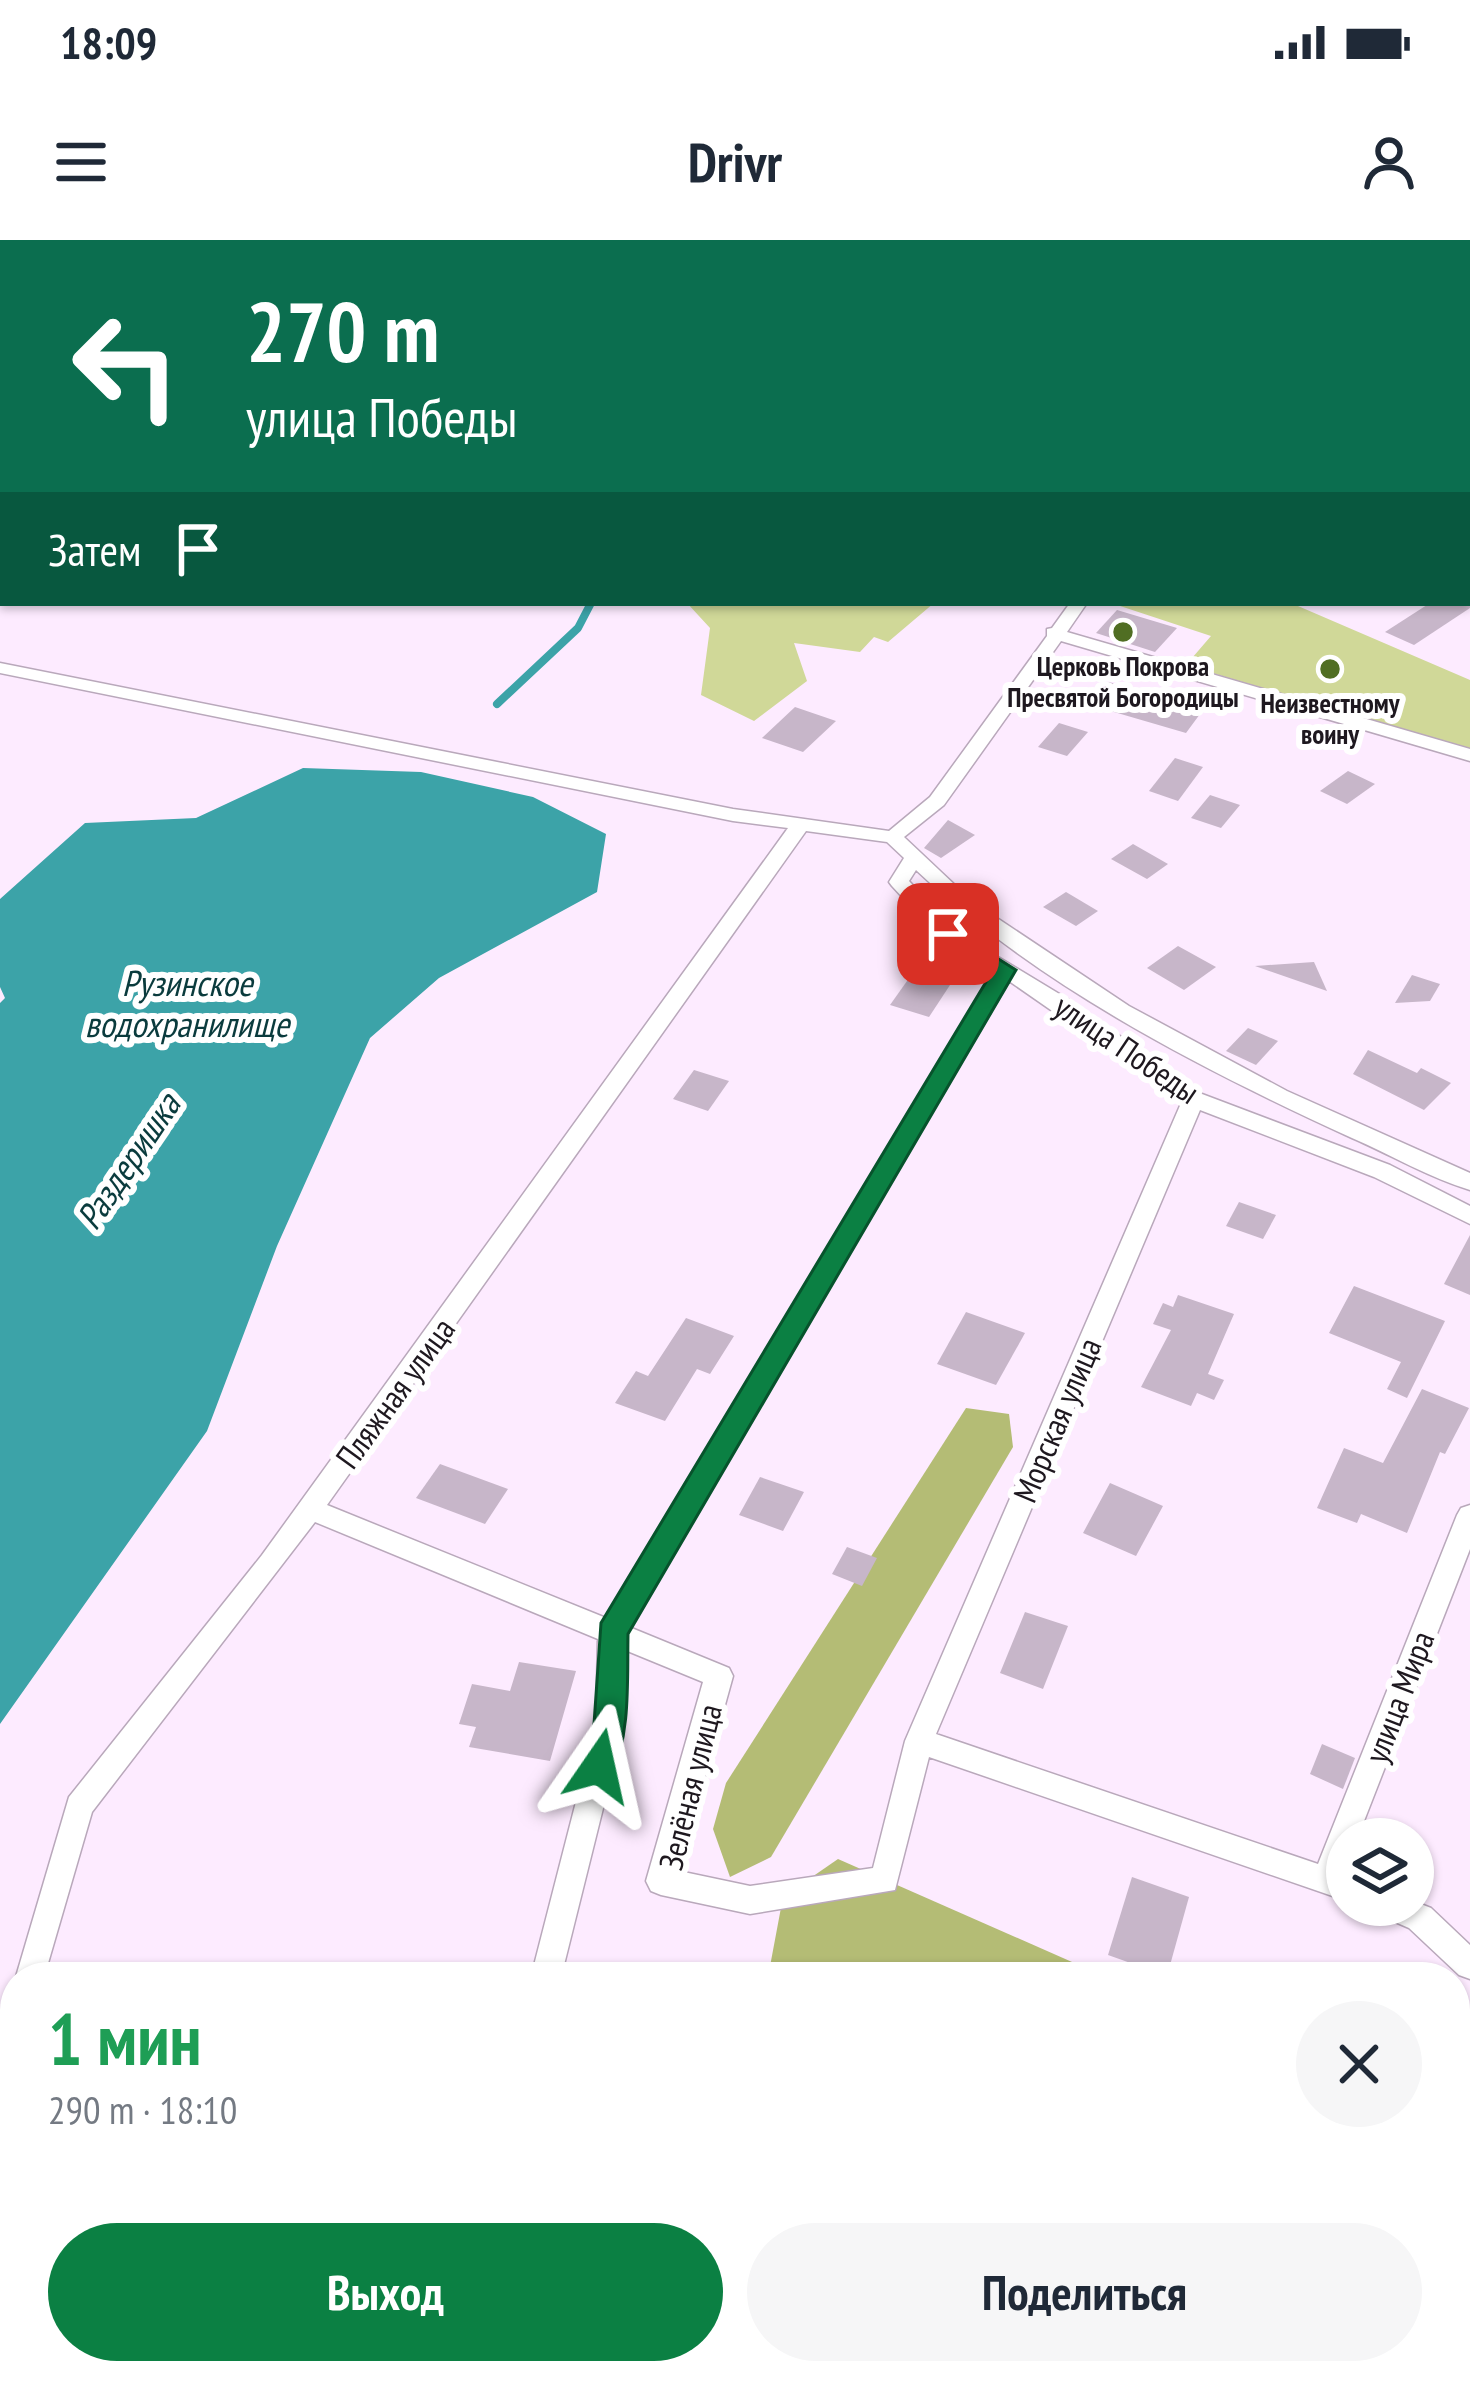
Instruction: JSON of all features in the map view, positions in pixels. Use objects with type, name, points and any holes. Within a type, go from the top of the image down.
[{"type":"street","points":[[893,837],[937,801],[1076,606]]},
{"type":"street","points":[[1053,633],[1470,755]]},
{"type":"street","points":[[0,668],[801,824],[893,837],[966,906],[1123,1011],[1279,1096],[1470,1182]]},
{"type":"street","name":"Пляжная улица","points":[[33,1962],[79,1806],[310,1510],[801,824]]},
{"type":"street","name":"улица Победы","points":[[913,859],[899,882],[948,934],[1194,1099],[1382,1171],[1470,1216]]},
{"type":"street","points":[[550,1962],[610,1724],[612,1632],[1005,970]]},
{"type":"street","name":"Морская улица","points":[[919,1741],[1194,1099]]},
{"type":"street","name":"Зелёная улица","points":[[310,1510],[719,1676],[661,1881],[750,1900],[885,1880],[919,1741]]},
{"type":"street","name":"улица Мира","points":[[1360,1818],[1470,1515]]},
{"type":"street","points":[[919,1741],[1326,1879]]},
{"type":"street","points":[[1429,1926],[1467,1962]]},
{"type":"green space","points":[[690,606],[930,606],[888,642],[874,637],[860,652],[794,643],[807,681],[754,721],[701,695],[710,628]]},
{"type":"green space","points":[[1120,606],[1298,606],[1470,680],[1470,751],[1186,665],[1211,636]]},
{"type":"green space","points":[[966,1408],[1009,1414],[1013,1447],[771,1857],[730,1877],[713,1829],[726,1783]]},
{"type":"green space","points":[[838,1859],[1072,1962],[771,1962],[783,1897]]},
{"type":"water","name":"Рузинское водохранилище","points":[[303,768],[421,772],[533,797],[606,834],[597,892],[439,978],[370,1038],[277,1246],[207,1431],[0,1724],[0,1003],[5,998],[0,987],[0,899],[85,823],[196,818]]},
{"type":"building","points":[[1425,606],[1470,606],[1414,645],[1385,632]]},
{"type":"building","name":"Церковь Покрова Пресвятой Богородицы","points":[[1117,610],[1177,628],[1155,652],[1096,633]]},
{"type":"building","points":[[1109,682],[1200,714],[1186,733],[1090,705]]},
{"type":"building","points":[[795,707],[836,721],[803,752],[762,738]]},
{"type":"building","points":[[1059,723],[1088,732],[1067,756],[1038,747]]},
{"type":"building","points":[[1175,758],[1203,767],[1178,801],[1149,791]]},
{"type":"building","points":[[1348,771],[1375,784],[1347,804],[1320,791]]},
{"type":"building","points":[[1210,795],[1240,805],[1221,828],[1191,818]]},
{"type":"building","points":[[948,820],[975,835],[941,858],[924,848]]},
{"type":"building","points":[[1133,844],[1168,864],[1147,879],[1111,859]]},
{"type":"building","points":[[1066,892],[1098,911],[1076,926],[1043,907]]},
{"type":"building","points":[[1178,946],[1216,967],[1184,990],[1147,968]]},
{"type":"building","points":[[1314,962],[1327,991],[1255,966]]},
{"type":"building","points":[[912,974],[950,985],[929,1017],[890,1005]]},
{"type":"building","points":[[1412,975],[1440,984],[1430,1001],[1395,1003]]},
{"type":"building","points":[[1248,1028],[1278,1041],[1256,1065],[1226,1051]]},
{"type":"building","points":[[1368,1050],[1451,1083],[1424,1110],[1353,1074]]},
{"type":"building","points":[[694,1070],[729,1081],[708,1111],[673,1099]]},
{"type":"building","points":[[1239,1202],[1276,1215],[1263,1239],[1226,1226]]},
{"type":"building","points":[[1470,1235],[1470,1295],[1444,1284]]},
{"type":"building","points":[[1354,1286],[1445,1321],[1407,1398],[1387,1389],[1401,1362],[1329,1333]]},
{"type":"building","points":[[1178,1295],[1234,1314],[1208,1374],[1224,1380],[1214,1400],[1197,1393],[1191,1406],[1141,1387],[1171,1330],[1153,1324],[1163,1303],[1173,1307]]},
{"type":"building","points":[[966,1312],[1025,1333],[996,1385],[937,1364]]},
{"type":"building","points":[[686,1318],[734,1336],[710,1374],[697,1369],[665,1421],[615,1403],[636,1371],[648,1376]]},
{"type":"building","points":[[1422,1389],[1469,1408],[1445,1454],[1440,1452],[1407,1533],[1361,1514],[1357,1523],[1317,1508],[1344,1448],[1383,1463]]},
{"type":"building","points":[[440,1464],[508,1489],[485,1524],[416,1498]]},
{"type":"building","points":[[760,1477],[804,1492],[783,1531],[739,1515]]},
{"type":"building","points":[[1110,1483],[1163,1506],[1136,1556],[1083,1533]]},
{"type":"building","points":[[847,1547],[877,1558],[862,1586],[832,1574]]},
{"type":"building","points":[[1025,1612],[1068,1626],[1043,1689],[1000,1673]]},
{"type":"building","points":[[519,1662],[576,1671],[550,1761],[469,1747],[476,1727],[459,1724],[472,1684],[510,1691]]},
{"type":"building","points":[[1322,1744],[1355,1758],[1343,1789],[1310,1774]]},
{"type":"building","points":[[1132,1877],[1189,1897],[1171,1962],[1128,1962],[1108,1955]]},
{"type":"waterway","name":"Раздеришка","points":[[497,704],[578,628],[589,606]]},
{"type":"place","name":"Церковь Покрова Пресвятой Богородицы","points":[[1123,632]]},
{"type":"place","name":"Неизвестному воину","points":[[1330,669]]},
{"type":"route","points":[[599,1766],[610,1724],[612,1632],[1005,970],[948,934]]}]
